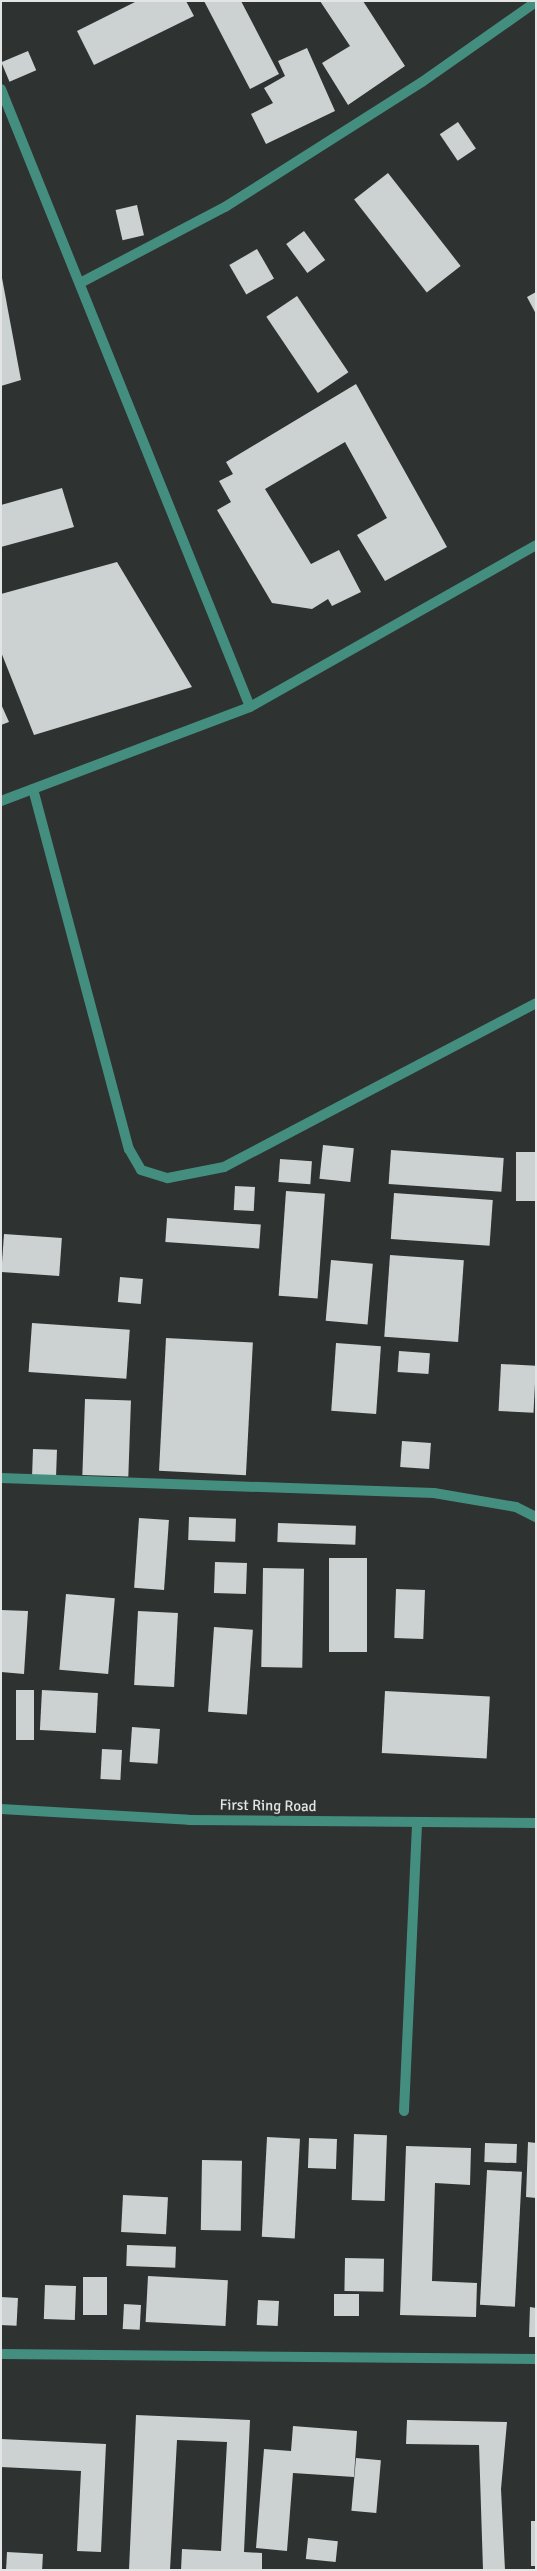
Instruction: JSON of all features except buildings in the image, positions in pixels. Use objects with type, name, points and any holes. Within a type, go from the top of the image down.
[{"type":"street","points":[[82,282],[225,207],[422,82],[536,2]]},
{"type":"street","points":[[1,88],[82,282],[250,707]]},
{"type":"street","points":[[1,801],[250,707],[536,545]]},
{"type":"street","points":[[33,789],[129,1149],[141,1170],[168,1178],[224,1167],[536,1003]]},
{"type":"street","points":[[1,1478],[434,1493],[516,1507],[536,1517]]},
{"type":"street","name":"First Ring Road","points":[[1,1809],[189,1820],[536,1823]]},
{"type":"street","points":[[404,2111],[417,1822]]},
{"type":"street","points":[[1,2354],[536,2360]]}]
